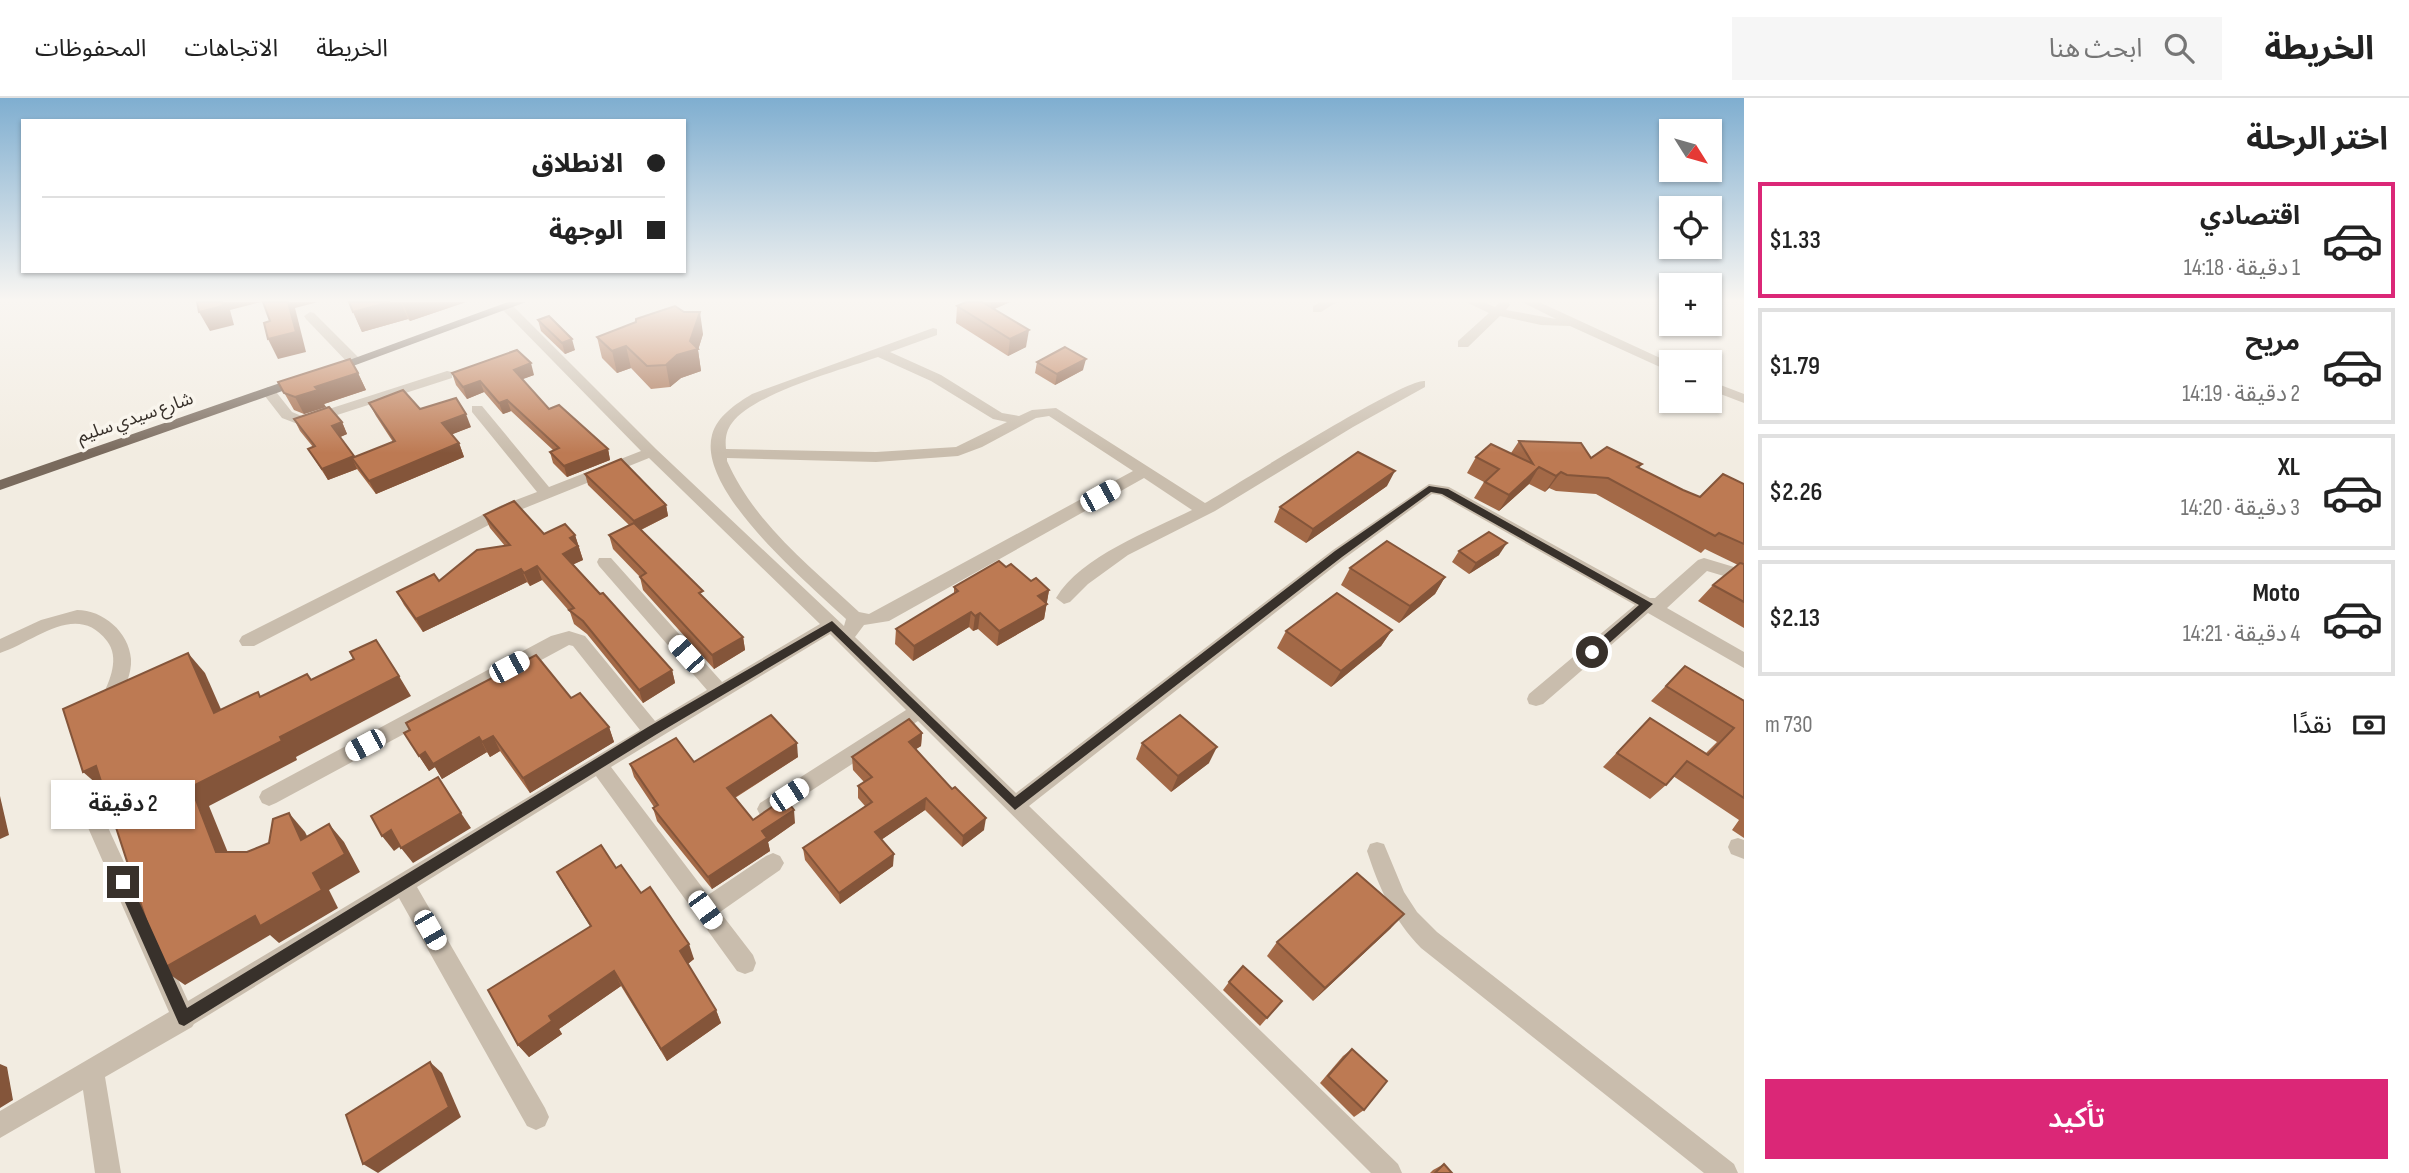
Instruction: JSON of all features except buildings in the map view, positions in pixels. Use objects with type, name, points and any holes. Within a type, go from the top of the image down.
[{"type":"main road","name":"شارع سيدي سليم","points":[[0,485],[379,352]]},
{"type":"street","points":[[345,352],[354,361]]},
{"type":"street","points":[[558,352],[651,452],[919,710],[1389,1173]]},
{"type":"street","points":[[878,352],[936,378],[998,416],[1019,420]]},
{"type":"street","points":[[878,352],[780,387],[744,404],[720,431],[718,453],[721,469],[759,526],[855,617],[869,620],[883,616],[1145,471]]},
{"type":"street","points":[[1636,352],[1659,362]]},
{"type":"street","points":[[268,391],[288,415],[303,422],[447,375]]},
{"type":"street","points":[[1064,598],[1093,568],[1115,553],[1204,510],[1316,441],[1420,384]]},
{"type":"street","points":[[1722,390],[1744,399]]},
{"type":"street","points":[[477,409],[548,495]]},
{"type":"street","points":[[718,453],[876,457],[925,455],[968,448],[1041,411],[1057,413],[1204,510]]},
{"type":"street","points":[[248,641],[505,510],[651,452]]},
{"type":"street","points":[[1015,805],[1339,554],[1429,489],[1444,491],[1744,661]]},
{"type":"street","points":[[605,562],[719,691]]},
{"type":"street","points":[[1536,699],[1647,604],[1659,605],[1704,564],[1744,576]]},
{"type":"street","points":[[0,646],[78,615],[99,622],[117,638],[122,649],[118,683],[111,697]]},
{"type":"street","points":[[0,1125],[184,1018],[719,691],[838,631],[855,626],[855,617]]},
{"type":"street","points":[[269,797],[557,641],[569,638],[579,641],[652,731]]},
{"type":"street","points":[[767,809],[919,710]]},
{"type":"street","points":[[598,764],[745,963]]},
{"type":"street","points":[[92,814],[184,1018]]},
{"type":"street","points":[[1377,851],[1396,902],[1406,918],[1429,940],[1725,1173]]},
{"type":"street","points":[[705,910],[773,863]]},
{"type":"street","points":[[403,884],[536,1117]]},
{"type":"street","points":[[92,1072],[108,1173]]},
{"type":"route","points":[[123,882],[184,1018],[652,731],[832,625],[1015,805],[1339,554],[1429,489],[1444,491],[1647,604],[1592,652]]}]
